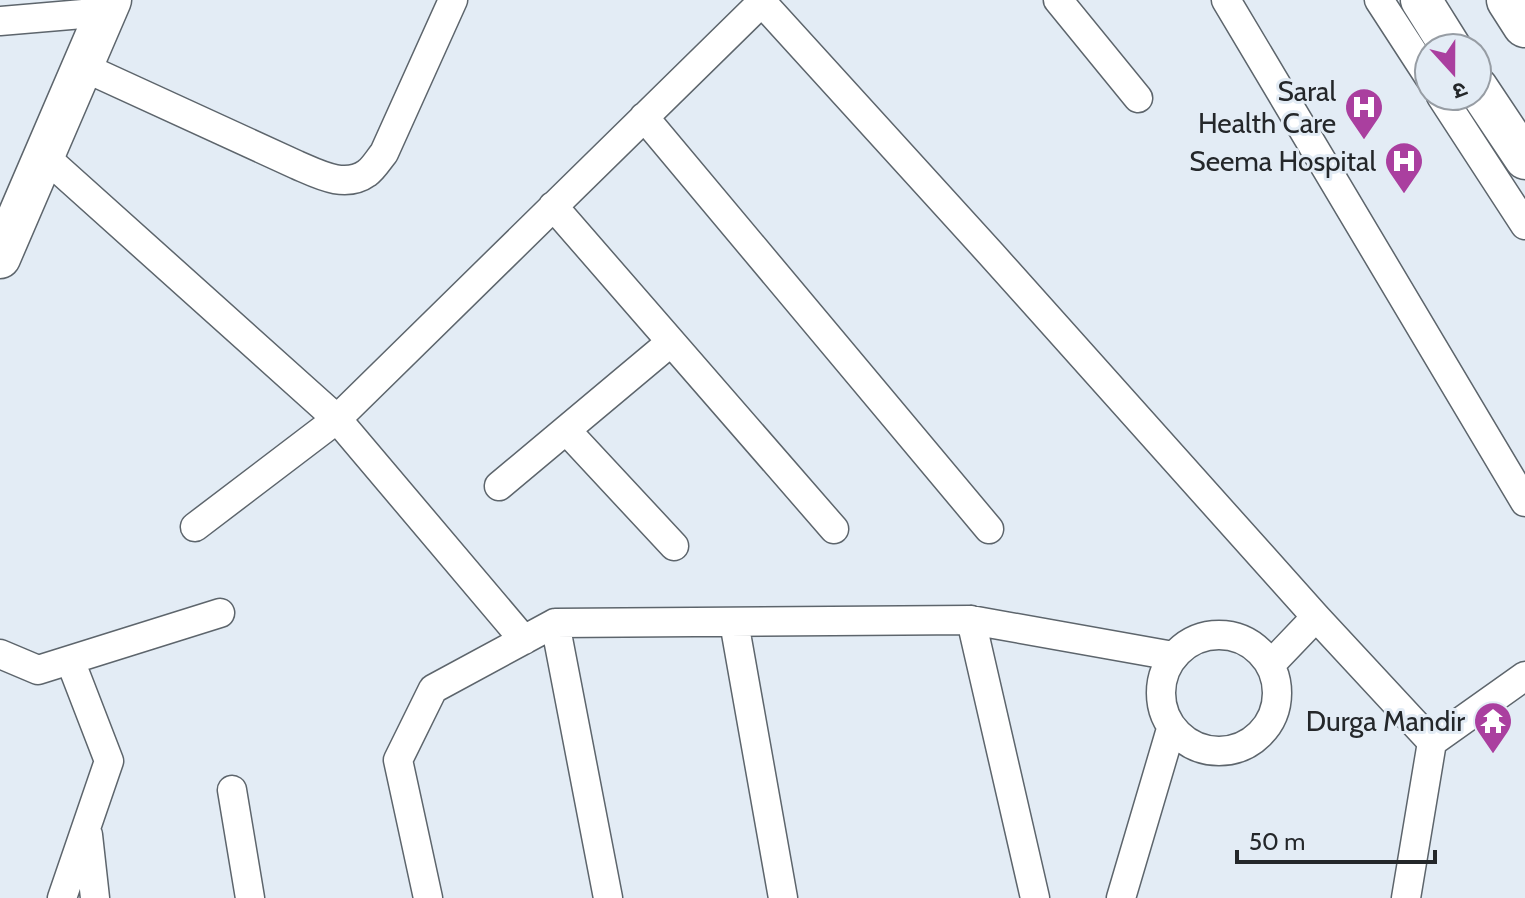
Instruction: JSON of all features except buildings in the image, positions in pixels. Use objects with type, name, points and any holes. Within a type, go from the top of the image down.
[{"type":"highway","points":[[1509,0],[1525,25]]},
{"type":"street","points":[[81,66],[297,165],[329,178],[349,181],[368,173],[384,153],[453,0]]},
{"type":"street","points":[[1058,0],[1138,98]]},
{"type":"street","points":[[1226,0],[1525,502]]},
{"type":"street","points":[[1379,0],[1413,52]]},
{"type":"street","points":[[1421,0],[1441,32]]},
{"type":"street","points":[[195,527],[337,419],[762,1],[1432,742]]},
{"type":"street","points":[[0,258],[108,6]]},
{"type":"street","points":[[0,21],[108,6]]},
{"type":"street","points":[[1493,111],[1525,159]]},
{"type":"street","points":[[1451,112],[1525,225]]},
{"type":"street","points":[[644,117],[989,529]]},
{"type":"street","points":[[44,156],[337,419],[524,640]]},
{"type":"street","points":[[553,206],[834,529]]},
{"type":"street","points":[[499,486],[671,342]]},
{"type":"street","points":[[566,430],[674,546]]},
{"type":"street","points":[[0,654],[38,670],[220,613]]},
{"type":"street","points":[[1271,664],[1316,617]]},
{"type":"street","points":[[428,898],[398,760],[433,689],[555,623],[971,620],[1173,656]]},
{"type":"street","points":[[971,620],[1035,898]]},
{"type":"street","points":[[734,622],[783,898]]},
{"type":"street","points":[[555,623],[608,898]]},
{"type":"street","points":[[1231,635],[1264,654],[1271,664],[1279,699],[1267,728],[1242,748],[1213,752],[1185,742],[1171,729],[1162,710],[1160,683],[1173,656],[1200,637],[1231,635]]},
{"type":"street","points":[[62,898],[109,761],[70,660]]},
{"type":"street","points":[[1406,898],[1432,742],[1525,676]]},
{"type":"street","points":[[1121,898],[1171,729]]},
{"type":"street","points":[[232,790],[250,898]]},
{"type":"street","points":[[86,826],[95,898]]},
{"type":"place","name":"Saral Health Care","points":[[1364,141]]},
{"type":"place","name":"Seema Hospital","points":[[1404,195]]},
{"type":"place","name":"Durga Mandir","points":[[1493,755]]}]
